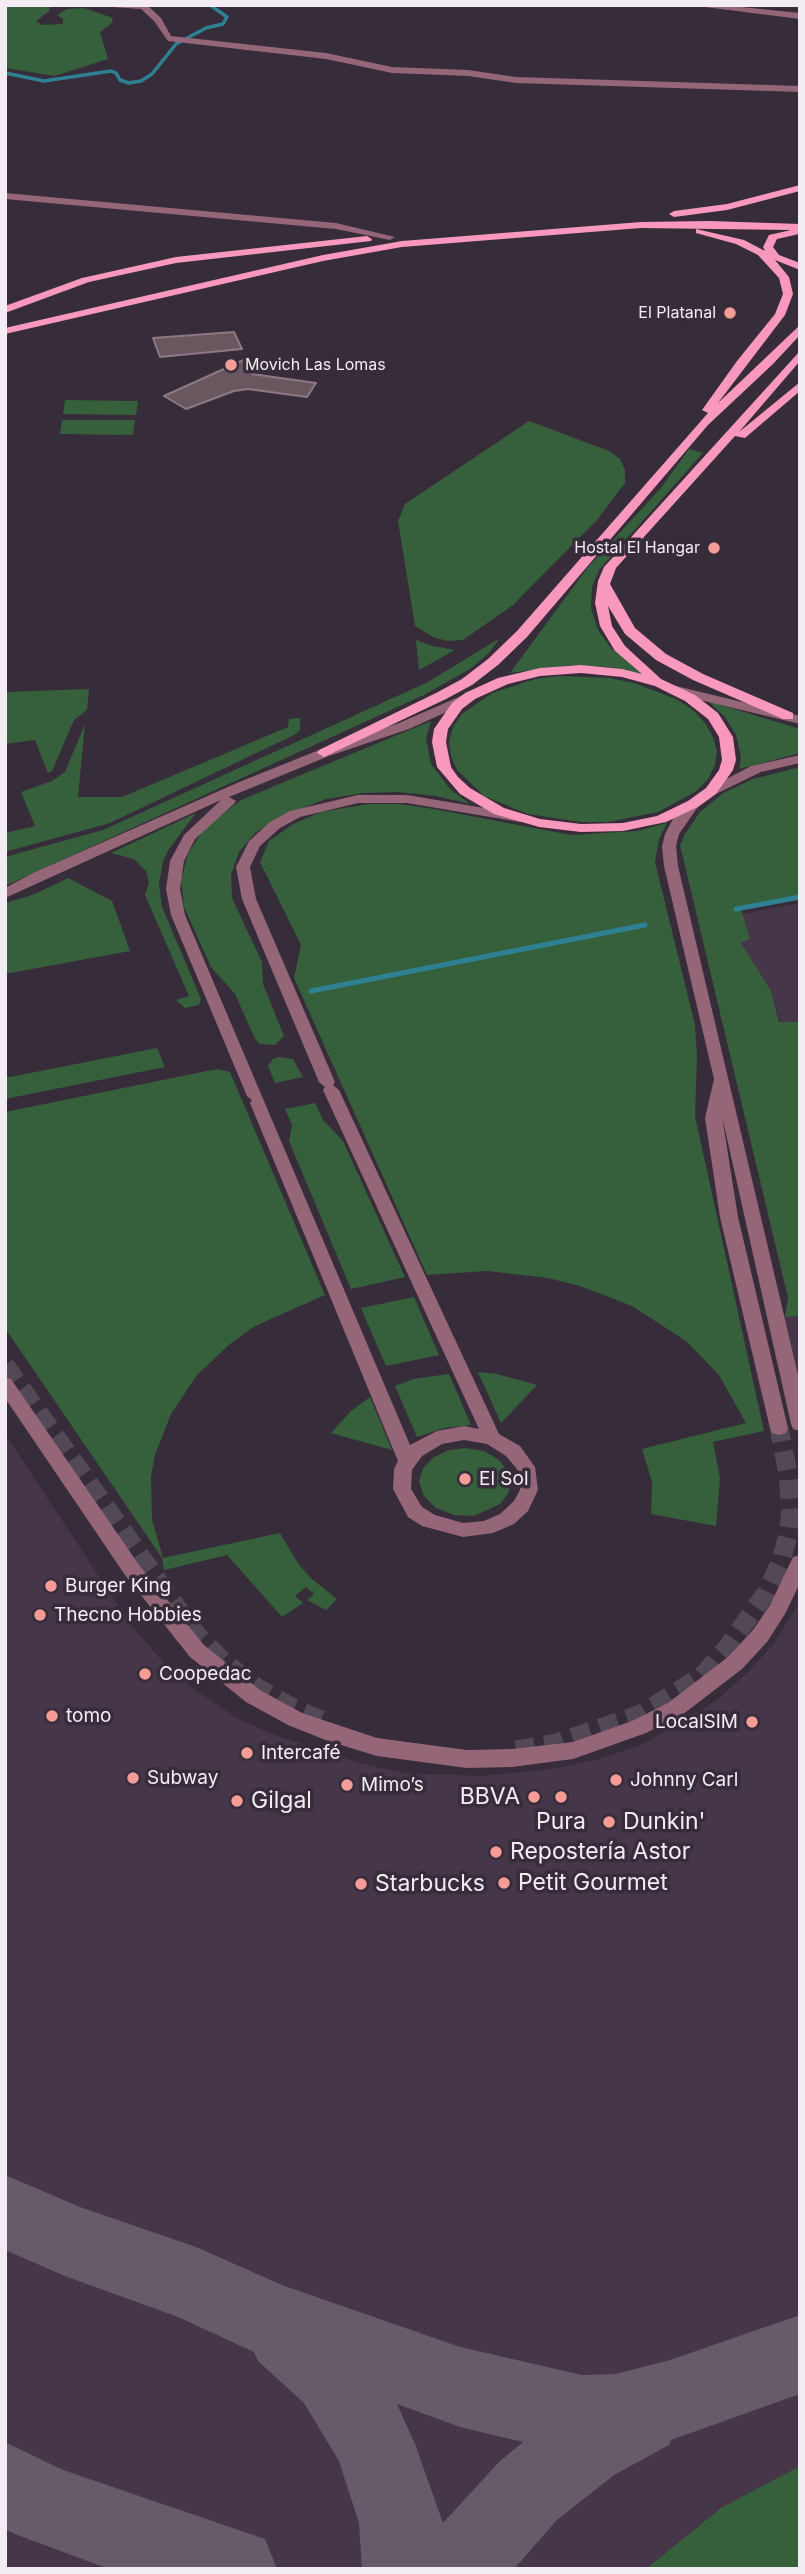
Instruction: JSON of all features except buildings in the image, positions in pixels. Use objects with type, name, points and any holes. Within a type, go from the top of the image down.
[{"type":"main road","points":[[5,310],[86,280],[156,264],[390,237],[727,207],[800,188]]},
{"type":"main road","points":[[548,225],[691,218],[800,221]]},
{"type":"main road","points":[[655,225],[715,234],[747,245],[772,263],[787,284],[785,307],[714,400],[705,415],[704,423]]},
{"type":"main road","points":[[5,331],[335,256],[402,244],[463,237],[655,225],[800,230]]},
{"type":"main road","points":[[800,230],[773,237],[768,247],[775,257],[800,267]]},
{"type":"main road","points":[[156,264],[107,280],[98,293],[123,297],[199,286]]},
{"type":"main road","points":[[324,753],[467,681],[522,634],[635,507],[704,423],[769,362],[800,328]]},
{"type":"main road","points":[[660,684],[620,648],[606,626],[601,603],[604,581],[610,567],[684,488],[800,354]]},
{"type":"main road","points":[[684,488],[800,385]]},
{"type":"main road","points":[[604,581],[617,612],[630,631],[661,657],[698,677],[794,718]]},
{"type":"main road","points":[[486,687],[508,664],[522,634]]},
{"type":"main road","points":[[560,670],[622,673],[660,684],[676,690],[708,712],[726,737],[729,760],[726,771],[711,791],[693,804],[662,818],[612,828],[560,827],[520,818],[499,811],[465,791],[444,767],[440,755],[441,729],[457,706],[486,687],[521,676],[560,670]]},
{"type":"street","points":[[88,5],[142,5],[158,20],[168,38],[326,55],[393,69],[468,73],[516,80],[800,89]]},
{"type":"street","points":[[693,5],[800,16]]},
{"type":"street","points":[[5,196],[314,224],[390,237]]},
{"type":"street","points":[[314,224],[331,233],[321,244]]},
{"type":"street","points":[[676,690],[794,718]]},
{"type":"street","points":[[5,894],[38,876],[324,753],[404,726],[470,696]]},
{"type":"street","points":[[711,791],[756,769],[800,759]]},
{"type":"street","points":[[274,775],[231,799],[201,824],[177,862],[173,889],[178,915],[407,1460]]},
{"type":"street","points":[[492,1438],[424,1286],[329,1086],[249,899],[243,867],[254,844],[275,825],[295,814],[358,799],[407,799],[520,818]]},
{"type":"street","points":[[693,804],[672,834],[669,846],[671,866],[800,1424]]},
{"type":"street","points":[[722,1079],[713,1118],[719,1158],[729,1217],[779,1428]]},
{"type":"street","points":[[5,1384],[132,1570],[197,1651],[226,1677],[283,1713],[335,1735],[377,1747],[467,1759],[512,1758],[573,1750],[639,1727],[675,1709],[735,1663],[760,1636],[778,1609],[800,1562]]},
{"type":"street","points":[[464,1433],[492,1438],[522,1460],[529,1479],[528,1490],[521,1506],[507,1519],[486,1528],[463,1530],[447,1528],[429,1521],[415,1511],[402,1489],[401,1478],[407,1460],[425,1443],[437,1438],[464,1433]]},
{"type":"shaded area","points":[[800,903],[800,1089],[771,991],[740,942],[750,939],[742,914]]},
{"type":"shaded area","points":[[800,1227],[800,1381],[785,1317]]},
{"type":"shaded area","points":[[5,1434],[129,1622],[161,1660],[191,1687],[237,1718],[272,1734],[356,1762],[404,1773],[481,1776],[552,1769],[598,1759],[643,1744],[717,1700],[746,1674],[773,1645],[800,1601],[800,2569],[5,2569]]},
{"type":"green space","points":[[5,5],[50,5],[49,11],[36,21],[42,25],[63,24],[63,19],[57,15],[67,9],[84,8],[113,18],[111,24],[100,32],[108,59],[55,76],[5,68]]},
{"type":"green space","points":[[65,400],[138,401],[136,415],[63,414]]},
{"type":"green space","points":[[62,420],[135,420],[133,435],[60,434]]},
{"type":"green space","points":[[529,421],[609,451],[620,459],[625,470],[625,483],[597,520],[513,605],[463,640],[447,641],[433,637],[415,626],[398,521],[405,504]]},
{"type":"green space","points":[[689,449],[703,453],[599,570],[592,587],[591,608],[598,630],[611,648],[642,674],[608,667],[572,665],[510,673],[588,567],[661,488]]},
{"type":"green space","points":[[500,638],[488,654],[470,669],[424,695],[5,886],[5,857],[103,830],[428,682]]},
{"type":"green space","points":[[416,640],[432,646],[455,650],[419,670]]},
{"type":"green space","points":[[559,676],[609,678],[634,683],[676,699],[693,710],[705,723],[717,751],[715,765],[708,779],[695,792],[658,812],[608,822],[581,822],[528,814],[484,796],[457,770],[449,741],[453,727],[462,714],[492,693],[535,679]]},
{"type":"green space","points":[[89,689],[87,710],[74,720],[52,771],[48,773],[35,740],[5,744],[5,692]]},
{"type":"green space","points":[[708,701],[800,729],[800,753],[739,769],[741,757],[736,735],[725,717]]},
{"type":"green space","points":[[300,718],[300,730],[296,734],[110,823],[5,852],[5,833],[35,826],[21,792],[52,781],[65,772],[85,724],[78,797],[122,797],[288,727],[289,719]]},
{"type":"green space","points":[[431,721],[426,738],[431,764],[450,789],[470,804],[436,796],[399,792],[363,793],[326,799],[279,817],[255,833],[239,852],[231,875],[232,898],[262,962],[263,984],[284,1036],[275,1045],[260,1044],[255,1039],[235,994],[211,967],[184,907],[181,880],[188,854],[203,830],[241,800]]},
{"type":"green space","points":[[800,767],[800,895],[740,906],[750,939],[741,943],[771,991],[779,1022],[800,1022],[800,1316],[785,1317],[788,1298],[680,845],[700,812],[723,793],[753,779]]},
{"type":"green space","points":[[369,804],[399,804],[434,809],[571,835],[637,831],[667,823],[659,839],[655,862],[695,1025],[695,1116],[764,1431],[713,1442],[720,1478],[716,1526],[651,1514],[652,1482],[642,1449],[746,1423],[719,1375],[686,1341],[632,1306],[580,1286],[548,1278],[487,1271],[427,1275],[294,978],[301,945],[260,862],[269,841],[293,824],[321,812]]},
{"type":"green space","points":[[196,813],[169,849],[163,861],[159,884],[162,907],[201,999],[199,1005],[185,1008],[176,1000],[189,996],[145,895],[149,883],[146,871],[134,859],[111,853]]},
{"type":"green space","points":[[68,878],[112,901],[130,951],[5,974],[5,903],[35,894]]},
{"type":"green space","points":[[157,1048],[165,1067],[5,1099],[5,1078]]},
{"type":"green space","points":[[273,1059],[293,1059],[303,1077],[275,1083],[268,1066]]},
{"type":"green space","points":[[217,1069],[230,1072],[325,1295],[255,1326],[230,1344],[197,1375],[171,1414],[155,1455],[151,1477],[152,1520],[163,1558],[280,1533],[299,1565],[337,1599],[326,1610],[307,1600],[314,1594],[306,1587],[295,1596],[303,1603],[282,1617],[227,1555],[164,1570],[162,1558],[5,1328],[5,1112]]},
{"type":"green space","points":[[315,1103],[323,1120],[343,1141],[405,1277],[351,1289],[289,1141],[292,1125],[285,1109]]},
{"type":"green space","points":[[414,1297],[439,1355],[386,1366],[361,1308]]},
{"type":"green space","points":[[478,1372],[497,1374],[537,1385],[501,1423]]},
{"type":"green space","points":[[449,1374],[471,1425],[444,1428],[417,1437],[395,1386],[413,1379]]},
{"type":"green space","points":[[370,1397],[392,1450],[331,1433],[351,1411]]},
{"type":"green space","points":[[466,1448],[484,1451],[498,1459],[508,1471],[511,1483],[508,1494],[500,1504],[474,1516],[454,1515],[436,1508],[424,1496],[419,1482],[423,1468],[434,1457],[449,1450]]},
{"type":"green space","points":[[800,2466],[800,2569],[646,2569],[721,2508]]},
{"type":"waterway","points":[[5,73],[44,81],[111,71],[116,73],[120,80],[129,83],[141,81],[152,74],[176,44],[206,28],[223,24],[227,17],[210,5]]},
{"type":"waterway","points":[[736,909],[800,897]]},
{"type":"waterway","points":[[311,991],[645,925]]},
{"type":"taxiway","points":[[5,2211],[65,2239],[196,2285],[268,2319],[460,2387],[582,2416],[616,2415],[670,2400],[800,2354]]},
{"type":"taxiway","points":[[286,2333],[332,2375],[374,2444],[401,2523],[404,2569]]},
{"type":"taxiway","points":[[458,2569],[528,2491],[585,2446],[640,2416]]},
{"type":"taxiway","points":[[5,2483],[44,2505],[235,2569]]},
{"type":"tunnel","points":[[5,1365],[196,1634],[224,1662],[256,1687],[293,1708],[330,1724]]},
{"type":"tunnel","points":[[516,1750],[557,1743],[641,1714],[702,1676],[726,1649],[766,1593],[781,1561],[788,1535],[791,1512],[788,1474],[779,1428]]},
{"type":"place","name":"El Platanal","points":[[730,313]]},
{"type":"place","name":"Movich Las Lomas","points":[[231,365]]},
{"type":"place","name":"Hostal El Hangar","points":[[714,548]]},
{"type":"place","name":"El Sol","points":[[465,1479]]},
{"type":"place","name":"Burger King","points":[[51,1586]]},
{"type":"place","name":"Thecno Hobbies","points":[[40,1615]]},
{"type":"place","name":"Coopedac","points":[[145,1674]]},
{"type":"place","name":"tomo","points":[[52,1716]]},
{"type":"place","name":"LocalSIM","points":[[752,1722]]},
{"type":"place","name":"Intercafé","points":[[247,1753]]},
{"type":"place","name":"Subway","points":[[133,1778]]},
{"type":"place","name":"Johnny Carl","points":[[616,1780]]},
{"type":"place","name":"Mimo’s","points":[[347,1785]]},
{"type":"place","name":"BBVA","points":[[534,1797]]},
{"type":"place","name":"Pura","points":[[561,1797]]},
{"type":"place","name":"Gilgal","points":[[237,1801]]},
{"type":"place","name":"Dunkin'","points":[[609,1822]]},
{"type":"place","name":"Repostería Astor","points":[[496,1852]]},
{"type":"place","name":"Petit Gourmet","points":[[504,1883]]},
{"type":"place","name":"Starbucks","points":[[361,1884]]}]
